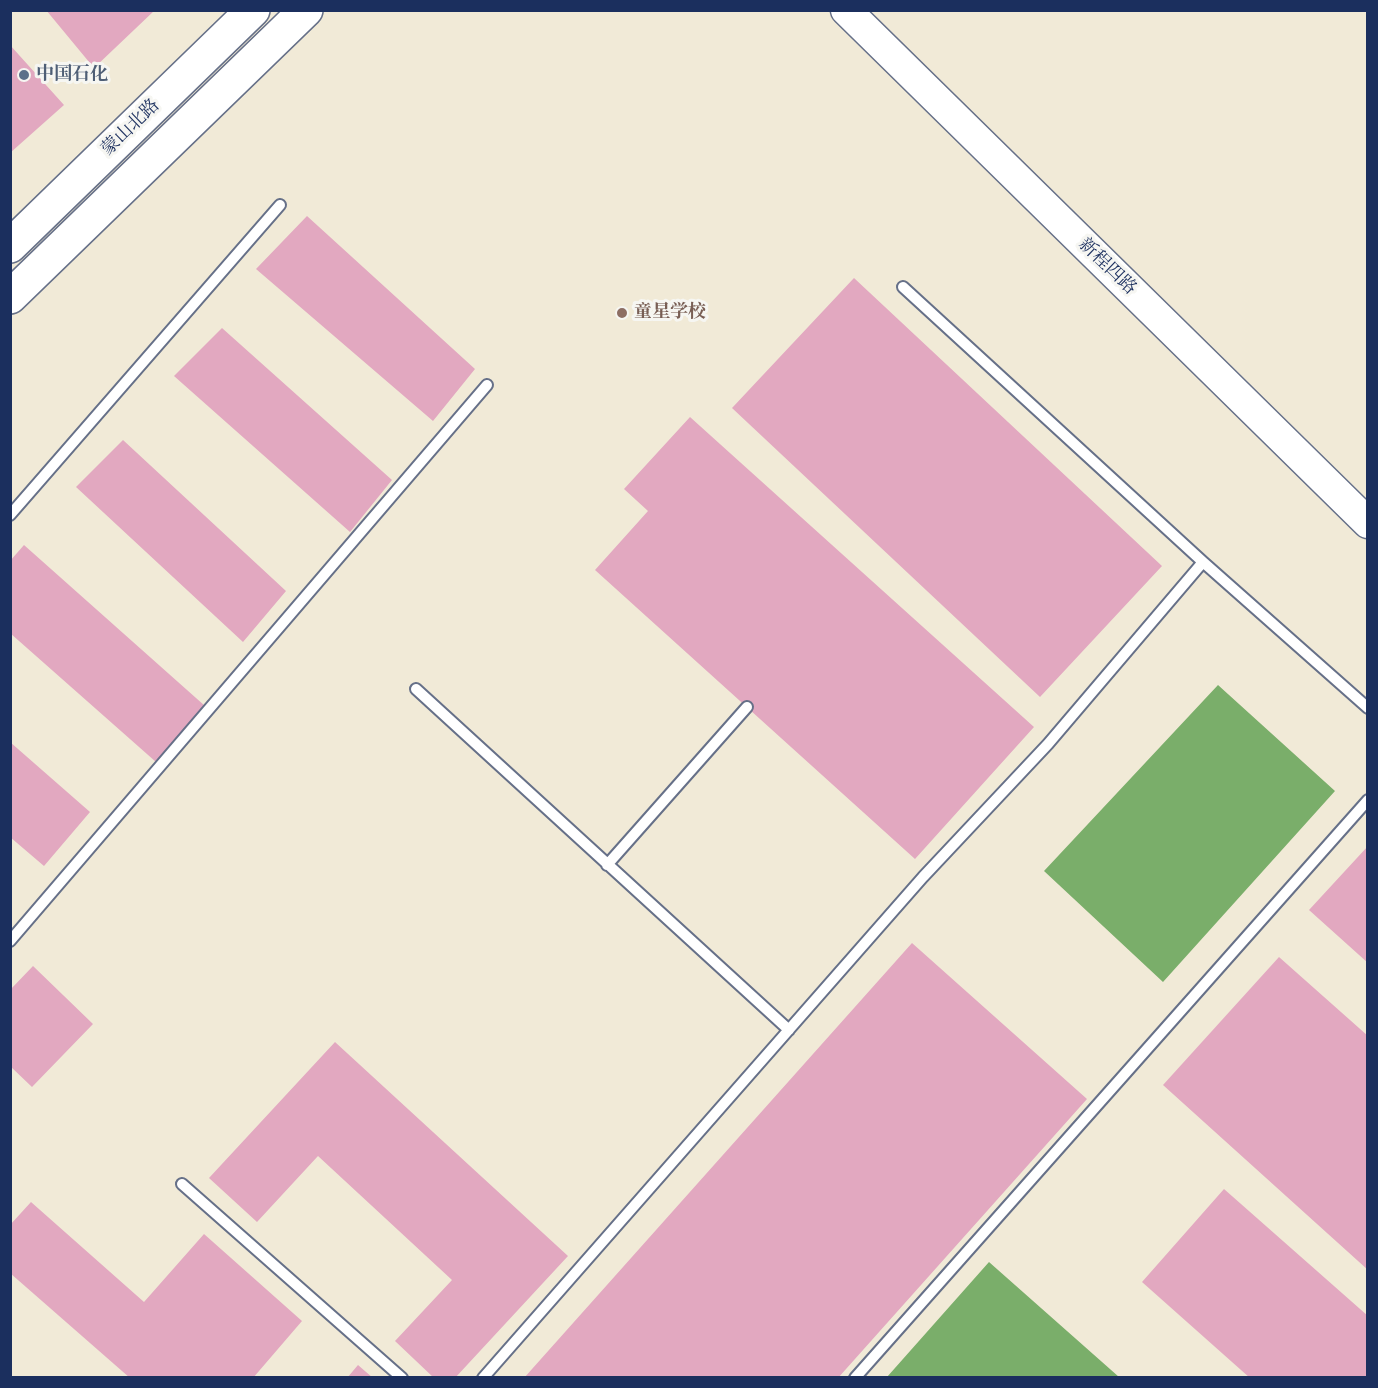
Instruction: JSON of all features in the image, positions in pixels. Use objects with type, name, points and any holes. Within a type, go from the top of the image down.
[{"type":"main road","name":"蒙山北路","points":[[10,246],[253,10]]},
{"type":"main road","points":[[10,297],[306,10]]},
{"type":"street","name":"新程四路","points":[[846,10],[1368,523]]},
{"type":"lane","points":[[10,515],[280,205]]},
{"type":"lane","points":[[903,287],[1203,562],[1368,708]]},
{"type":"lane","points":[[10,941],[487,385]]},
{"type":"lane","points":[[483,1377],[923,877],[1048,744],[1203,562]]},
{"type":"lane","points":[[416,689],[789,1030]]},
{"type":"lane","points":[[607,865],[747,707]]},
{"type":"lane","points":[[855,1377],[1368,800]]},
{"type":"lane","points":[[182,1184],[402,1377]]},
{"type":"green space","points":[[1218,685],[1335,791],[1163,982],[1044,871]]},
{"type":"green space","points":[[989,1262],[1119,1377],[887,1377]]},
{"type":"building","points":[[46,10],[155,10],[94,68]]},
{"type":"building","name":"中国石化","points":[[10,45],[64,105],[10,153]]},
{"type":"building","points":[[307,216],[475,369],[433,421],[256,269]]},
{"type":"building","points":[[854,278],[1162,566],[1040,697],[732,408]]},
{"type":"building","points":[[222,328],[392,480],[350,532],[174,376]]},
{"type":"building","points":[[690,417],[1034,727],[915,859],[595,570],[648,511],[624,489]]},
{"type":"building","points":[[123,440],[286,591],[243,642],[76,487]]},
{"type":"building","points":[[24,545],[205,706],[156,762],[10,633],[10,561]]},
{"type":"building","points":[[10,742],[90,812],[44,866],[10,837]]},
{"type":"building","points":[[1368,846],[1368,963],[1309,910]]},
{"type":"building","points":[[912,943],[1087,1099],[838,1378],[524,1378]]},
{"type":"building","points":[[1279,957],[1368,1036],[1368,1270],[1163,1085]]},
{"type":"building","points":[[33,966],[93,1024],[32,1087],[10,1066],[10,990]]},
{"type":"building","points":[[335,1042],[568,1256],[455,1378],[434,1378],[395,1341],[452,1280],[318,1156],[257,1222],[209,1178]]},
{"type":"building","points":[[1224,1189],[1368,1316],[1368,1378],[1250,1378],[1142,1282]]},
{"type":"building","points":[[31,1202],[144,1302],[204,1234],[302,1321],[253,1378],[130,1378],[10,1273],[10,1225]]},
{"type":"building","points":[[358,1365],[373,1378],[347,1378]]},
{"type":"place","name":"中国石化","points":[[24,75]]},
{"type":"place","name":"童星学校","points":[[622,313]]}]
